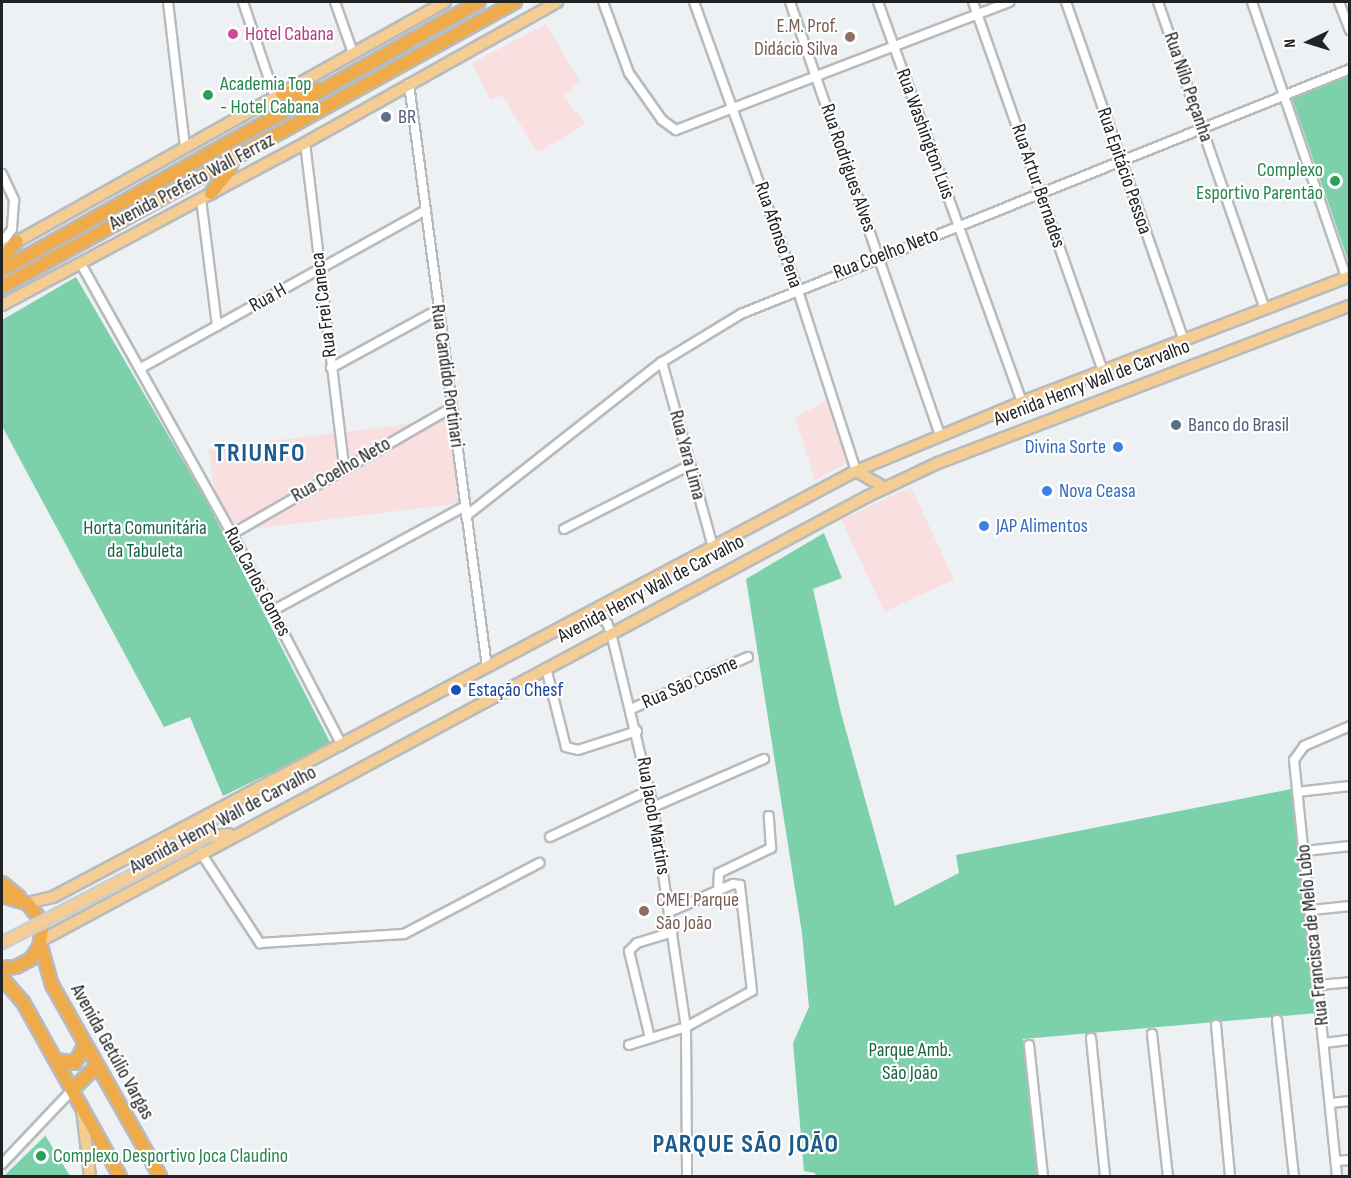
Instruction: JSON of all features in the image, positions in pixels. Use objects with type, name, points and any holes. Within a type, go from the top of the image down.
[{"type":"highway","name":"Avenida Prefeito Wall Ferraz","points":[[2,270],[478,2]]},
{"type":"highway","name":"Avenida Prefeito Wall Ferraz","points":[[2,286],[234,155],[515,2]]},
{"type":"highway","points":[[278,95],[324,88]]},
{"type":"highway","points":[[206,196],[229,171],[234,155]]},
{"type":"highway","name":"Avenida Getúlio Vargas","points":[[2,883],[26,902],[40,919],[41,941],[52,985],[160,1176]]},
{"type":"highway","name":"Avenida Henry Wall de Carvalho","points":[[2,896],[26,902]]},
{"type":"highway","name":"Avenida Henry Wall de Carvalho","points":[[2,972],[27,962],[41,941]]},
{"type":"highway","points":[[2,972],[23,1002],[120,1176]]},
{"type":"highway","points":[[56,1060],[75,1063],[85,1044]]},
{"type":"highway","points":[[72,1090],[97,1066]]},
{"type":"main road","name":"Avenida Prefeito Wall Ferraz","points":[[5,247],[445,2]]},
{"type":"main road","name":"Avenida Prefeito Wall Ferraz","points":[[2,305],[305,143],[557,2]]},
{"type":"main road","name":"Avenida Henry Wall de Carvalho","points":[[26,902],[53,897],[856,471],[1022,402],[1348,277]]},
{"type":"main road","name":"Avenida Henry Wall de Carvalho","points":[[41,941],[201,853],[885,488],[938,463],[1350,306]]},
{"type":"main road","points":[[856,471],[885,488]]},
{"type":"main road","points":[[2,943],[201,835],[226,806]]},
{"type":"main road","points":[[2,935],[201,835],[241,832]]},
{"type":"main road","points":[[82,1107],[90,1176]]},
{"type":"street","points":[[168,2],[185,147]]},
{"type":"street","points":[[243,2],[278,95]]},
{"type":"street","points":[[335,2],[352,53]]},
{"type":"street","points":[[603,2],[629,73],[666,126],[684,130],[1009,2]]},
{"type":"street","name":"Rua Afonso Pena","points":[[694,2],[797,288],[856,471]]},
{"type":"street","name":"Rua Rodrigues Alves","points":[[790,2],[941,437]]},
{"type":"street","name":"Rua Washington Luis","points":[[878,2],[1022,402]]},
{"type":"street","name":"Rua Artur Bernades","points":[[973,2],[1103,371]]},
{"type":"street","name":"Rua Epitácio Pessoa","points":[[1066,2],[1184,340]]},
{"type":"street","name":"Rua Nilo Peçanha","points":[[1158,2],[1265,309]]},
{"type":"street","points":[[1252,2],[1348,277]]},
{"type":"street","points":[[1339,2],[1350,30]]},
{"type":"street","name":"Rua Coelho Neto","points":[[466,516],[662,362],[720,324],[797,288],[879,258],[1120,159],[1350,69]]},
{"type":"street","name":"Rua Candido Portinari","points":[[409,84],[437,310],[487,668]]},
{"type":"street","name":"Rua Frei Caneca","points":[[305,143],[344,467]]},
{"type":"street","points":[[2,174],[14,200],[12,229],[5,247]]},
{"type":"street","points":[[206,196],[217,326]]},
{"type":"street","name":"Rua H","points":[[141,368],[426,210]]},
{"type":"street","name":"Rua Carlos Gomes","points":[[81,264],[232,534],[342,744]]},
{"type":"street","points":[[331,368],[437,310]]},
{"type":"street","name":"Rua Yara Lima","points":[[662,362],[712,547]]},
{"type":"street","name":"Rua Coelho Neto","points":[[232,534],[344,467],[451,408]]},
{"type":"street","points":[[564,529],[690,465]]},
{"type":"street","points":[[272,611],[465,506]]},
{"type":"street","name":"Rua Jacob Martins","points":[[592,610],[607,623],[611,633],[637,731],[653,807],[686,1027],[687,1176]]},
{"type":"street","name":"Rua São Cosme","points":[[631,709],[748,657]]},
{"type":"street","points":[[546,668],[566,747],[578,750],[637,731]]},
{"type":"street","name":"Rua Francisca de Melo Lobo","points":[[1337,1176],[1294,760],[1298,752],[1311,742],[1348,727]]},
{"type":"street","points":[[653,807],[764,759]]},
{"type":"street","points":[[1297,792],[1350,786]]},
{"type":"street","points":[[550,837],[650,790]]},
{"type":"street","points":[[718,891],[719,873],[771,848],[769,816]]},
{"type":"street","points":[[1305,851],[1350,846]]},
{"type":"street","points":[[201,853],[260,944],[404,934],[539,863]]},
{"type":"street","points":[[629,1045],[686,1027],[752,992],[740,885],[718,891],[669,912]]},
{"type":"street","points":[[1311,910],[1350,906]]},
{"type":"street","points":[[650,1038],[629,951],[637,943],[672,932]]},
{"type":"street","points":[[1318,985],[1350,982]]},
{"type":"street","points":[[1277,1020],[1294,1176]]},
{"type":"street","points":[[1216,1025],[1230,1176]]},
{"type":"street","points":[[1152,1034],[1168,1176]]},
{"type":"street","points":[[1091,1038],[1105,1176]]},
{"type":"street","points":[[1324,1043],[1350,1040]]},
{"type":"street","points":[[1029,1045],[1043,1176]]},
{"type":"street","points":[[2,1164],[72,1090]]},
{"type":"street","points":[[1331,1103],[1350,1101]]},
{"type":"street","points":[[1336,1161],[1350,1160]]},
{"type":"shaded area","points":[[546,24],[580,81],[563,96],[586,124],[538,152],[501,95],[490,100],[472,63]]},
{"type":"shaded area","points":[[827,400],[849,462],[815,480],[795,418]]},
{"type":"shaded area","points":[[450,419],[460,503],[219,533],[209,449]]},
{"type":"shaded area","points":[[911,487],[954,579],[884,612],[841,520]]},
{"type":"green space","name":"Complexo Esportivo Parentão","points":[[1349,76],[1349,263],[1292,98]]},
{"type":"green space","name":"Horta Comunitária da Tabuleta","points":[[76,277],[207,502],[331,744],[223,796],[190,717],[164,727],[2,426],[2,320]]},
{"type":"green space","name":"Parque Amb. São João","points":[[824,533],[842,578],[813,589],[841,713],[895,906],[959,873],[956,855],[1291,789],[1317,1013],[1023,1039],[1037,1176],[816,1176],[815,1173],[804,1171],[793,1043],[809,1007],[802,933],[746,579]]},
{"type":"green space","name":"Complexo Desportivo Joca Claudino","points":[[45,1136],[70,1176],[4,1176]]},
{"type":"place","name":"Hotel Cabana","points":[[233,34]]},
{"type":"place","name":"E.M. Prof. Didácio Silva","points":[[850,37]]},
{"type":"place","name":"Academia Top - Hotel Cabana","points":[[208,95]]},
{"type":"place","name":"BR","points":[[386,117]]},
{"type":"place","name":"Complexo Esportivo Parentão","points":[[1335,181]]},
{"type":"place","name":"Banco do Brasil","points":[[1176,425]]},
{"type":"place","name":"Divina Sorte","points":[[1118,447]]},
{"type":"place","name":"Nova Ceasa","points":[[1047,491]]},
{"type":"place","name":"JAP Alimentos","points":[[984,526]]},
{"type":"place","name":"Estação Chesf","points":[[456,690]]},
{"type":"place","name":"CMEI Parque São João","points":[[644,911]]},
{"type":"place","name":"Complexo Desportivo Joca Claudino","points":[[41,1156]]},
{"type":"district","name":"TRIUNFO","points":[[260,454]]},
{"type":"district","name":"PARQUE SÃO JOÃO","points":[[746,1145]]}]
